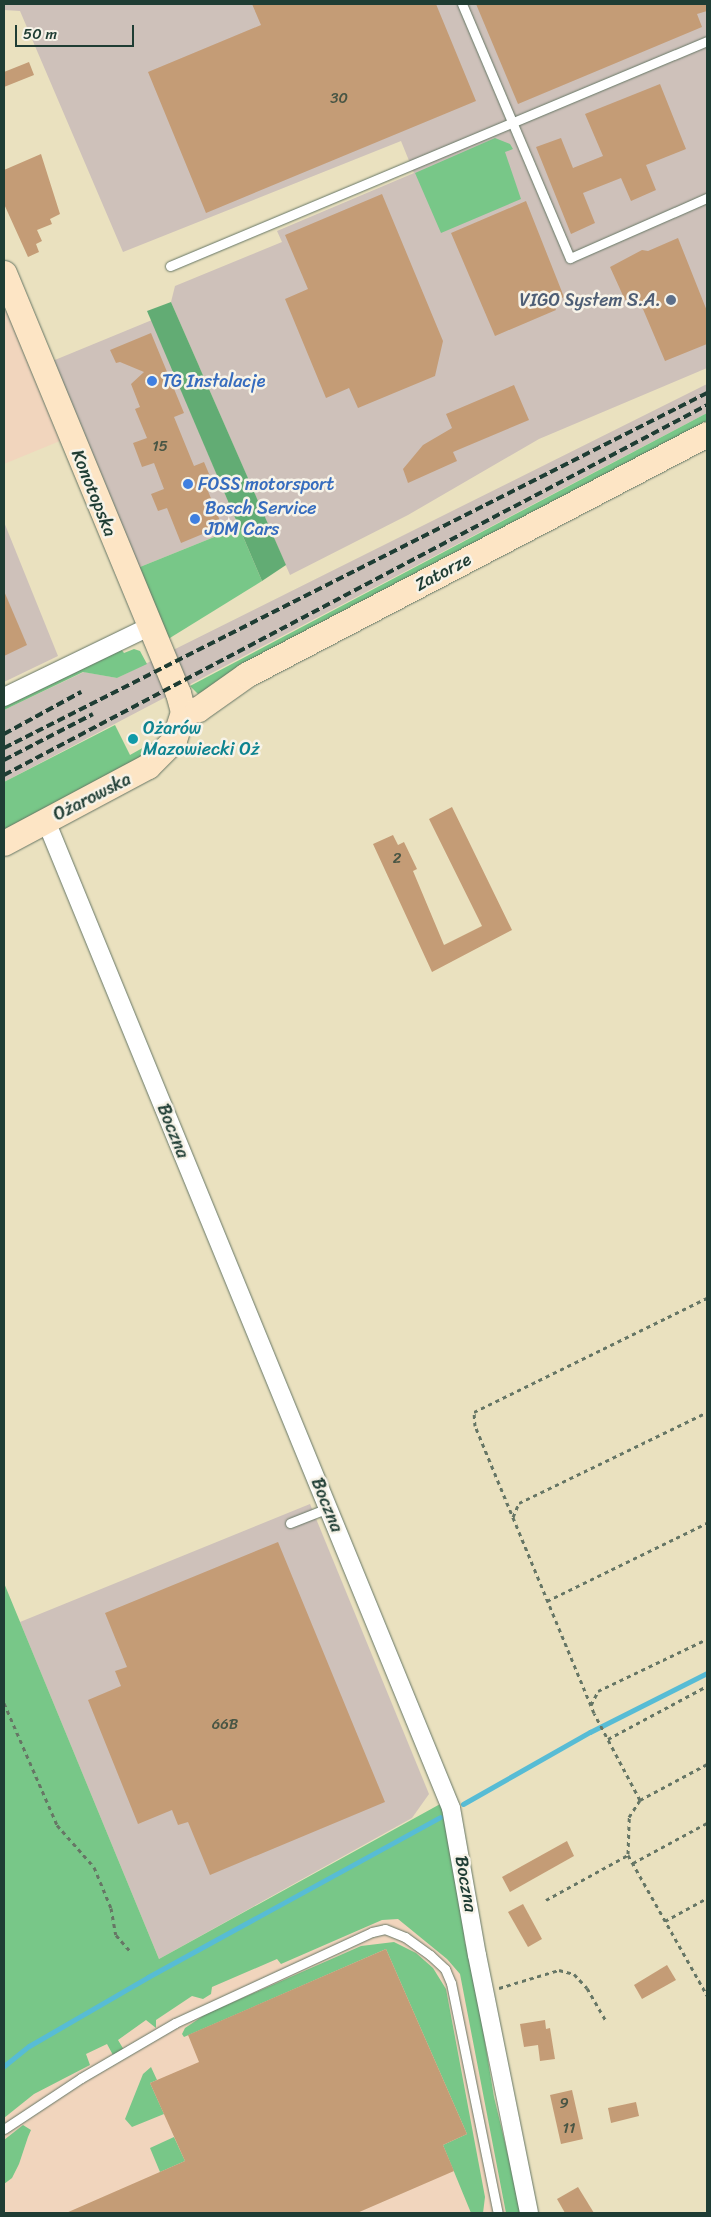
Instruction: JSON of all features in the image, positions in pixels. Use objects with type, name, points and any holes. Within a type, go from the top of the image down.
[{"type":"main road","name":"Konotopska","points":[[4,273],[149,627],[181,699],[182,712]]},
{"type":"main road","name":"Zatorze","points":[[182,712],[198,709],[246,675],[707,434]]},
{"type":"main road","name":"Ożarowska","points":[[4,843],[127,779],[155,761],[174,740],[182,712]]},
{"type":"street","points":[[4,697],[149,627]]},
{"type":"street","name":"Boczna","points":[[46,821],[451,1808],[484,1992],[529,2213]]},
{"type":"lane","points":[[462,4],[570,258],[707,198]]},
{"type":"lane","points":[[170,266],[707,41]]},
{"type":"lane","points":[[290,1523],[328,1508]]},
{"type":"lane","points":[[4,2128],[81,2078],[175,2023],[372,1932],[385,1929],[405,1938],[430,1955],[445,1969],[451,1984],[498,2213]]},
{"type":"path","points":[[640,1800],[591,1706],[475,1426],[474,1412],[707,1298]]},
{"type":"path","points":[[513,1519],[519,1503],[707,1412]]},
{"type":"path","points":[[547,1601],[707,1523]]},
{"type":"path","points":[[591,1706],[598,1691],[707,1639]]},
{"type":"path","points":[[608,1739],[707,1686]]},
{"type":"path","points":[[4,1703],[57,1825],[94,1867],[111,1908],[116,1935],[130,1951]]},
{"type":"path","points":[[707,1764],[640,1800],[629,1817],[628,1855],[707,1995]]},
{"type":"path","points":[[632,1863],[707,1824]]},
{"type":"path","points":[[546,1900],[628,1855]]},
{"type":"path","points":[[665,1921],[707,1898]]},
{"type":"path","points":[[484,1992],[559,1970],[574,1974],[586,1988],[607,2022]]},
{"type":"shaded area","points":[[4,4],[707,4],[707,368],[539,439],[408,515],[290,575],[171,302],[175,286],[282,242],[277,231],[414,173],[401,141],[123,252],[20,11],[4,10]]},
{"type":"shaded area","points":[[4,305],[60,441],[4,464]]},
{"type":"shaded area","points":[[152,320],[239,527],[135,569],[50,362]]},
{"type":"shaded area","points":[[707,384],[707,413],[4,782],[4,710],[84,672],[117,678]]},
{"type":"shaded area","points":[[4,522],[58,656],[4,682]]},
{"type":"shaded area","points":[[310,1504],[429,1794],[412,1818],[159,1959],[20,1622]]},
{"type":"shaded area","points":[[443,1851],[514,2213],[4,2213],[4,2080]]},
{"type":"green space","points":[[495,138],[510,144],[513,149],[505,152],[521,199],[441,233],[415,173]]},
{"type":"green space","points":[[171,302],[286,565],[262,581],[147,311]]},
{"type":"green space","points":[[707,413],[707,423],[198,694],[190,686]]},
{"type":"green space","points":[[239,527],[262,581],[165,641],[135,569]]},
{"type":"green space","points":[[121,649],[124,653],[134,649],[140,651],[147,664],[117,678],[83,672],[4,710],[4,705]]},
{"type":"green space","points":[[115,725],[130,755],[162,737],[152,749],[106,780],[4,831],[4,782]]},
{"type":"green space","points":[[4,1583],[159,1959],[442,1803],[455,1845],[465,1943],[471,1956],[494,2097],[522,2213],[506,2213],[460,1974],[447,1959],[398,1919],[382,1920],[281,1964],[277,1959],[212,1987],[211,1994],[203,1999],[192,1996],[156,2020],[156,2028],[146,2020],[118,2040],[124,2050],[113,2055],[107,2044],[86,2054],[90,2065],[34,2094],[4,2118]]},
{"type":"green space","points":[[394,1942],[416,1953],[433,1968],[446,1989],[485,2197],[483,2213],[471,2213],[443,2145],[467,2134],[386,1949],[184,2037],[182,2034],[185,2028],[206,2014],[361,1946]]},
{"type":"green space","points":[[151,2067],[157,2080],[150,2083],[164,2114],[132,2127],[125,2119],[143,2074]]},
{"type":"green space","points":[[23,2125],[31,2130],[12,2178],[4,2184],[4,2140]]},
{"type":"green space","points":[[174,2137],[185,2161],[160,2172],[150,2148]]},
{"type":"building","points":[[252,4],[436,4],[476,101],[206,213],[148,72],[261,25]]},
{"type":"building","points":[[476,4],[707,4],[707,11],[697,14],[702,27],[518,104]]},
{"type":"building","points":[[29,62],[34,75],[4,87],[4,72]]},
{"type":"building","points":[[660,84],[686,149],[646,165],[656,190],[631,201],[621,178],[583,193],[595,223],[571,234],[536,147],[561,138],[573,168],[603,156],[585,114]]},
{"type":"building","points":[[41,154],[60,214],[50,219],[52,224],[37,230],[42,241],[36,244],[39,252],[28,257],[4,204],[4,170]]},
{"type":"building","points":[[382,194],[443,341],[435,376],[358,408],[349,388],[326,398],[285,299],[308,289],[285,235]]},
{"type":"building","points":[[526,201],[564,297],[553,302],[556,310],[495,336],[451,233]]},
{"type":"building","name":"VIGO System S.A.","points":[[678,238],[707,311],[707,344],[665,361],[637,295],[625,300],[610,267],[642,250],[648,251]]},
{"type":"building","points":[[151,333],[184,413],[174,417],[194,466],[204,462],[215,488],[208,491],[222,526],[181,543],[167,508],[158,511],[151,494],[164,489],[154,463],[142,467],[133,443],[147,438],[135,409],[140,407],[131,384],[144,372],[120,362],[116,363],[110,350]]},
{"type":"building","points":[[514,385],[529,420],[453,452],[457,461],[408,483],[403,469],[423,445],[452,428],[446,414]]},
{"type":"building","points":[[4,591],[27,645],[4,656]]},
{"type":"building","points":[[452,807],[512,930],[432,972],[373,844],[393,835],[398,845],[404,842],[417,869],[413,871],[444,945],[482,926],[429,819]]},
{"type":"building","points":[[278,1542],[385,1802],[210,1875],[188,1822],[178,1825],[172,1810],[138,1824],[88,1700],[121,1686],[115,1671],[127,1667],[105,1613]]},
{"type":"building","points":[[567,1841],[574,1856],[510,1892],[502,1877]]},
{"type":"building","points":[[523,1904],[542,1939],[528,1947],[508,1912]]},
{"type":"building","points":[[386,1949],[467,2134],[443,2145],[454,2171],[357,2213],[66,2213],[185,2161],[150,2083],[199,2062],[188,2035]]},
{"type":"building","points":[[667,1965],[676,1980],[642,1999],[634,1985]]},
{"type":"building","points":[[545,2020],[546,2029],[550,2028],[555,2059],[540,2061],[538,2045],[524,2047],[520,2024]]},
{"type":"building","points":[[572,2090],[583,2139],[561,2144],[550,2095]]},
{"type":"building","points":[[636,2102],[639,2116],[611,2123],[608,2108]]},
{"type":"building","points":[[578,2187],[594,2213],[565,2213],[557,2199]]},
{"type":"waterway","points":[[463,1804],[590,1732],[707,1673]]},
{"type":"waterway","points":[[4,2066],[29,2046],[148,1977],[440,1817]]},
{"type":"railway","points":[[4,748],[707,393]]},
{"type":"railway","points":[[4,775],[707,405]]},
{"type":"railway","points":[[4,734],[81,692]]},
{"type":"railway","points":[[4,760],[93,714]]},
{"type":"place","name":"VIGO System S.A.","points":[[671,300]]},
{"type":"place","name":"TG Instalacje","points":[[152,381]]},
{"type":"place","name":"FOSS motorsport","points":[[188,484]]},
{"type":"place","name":"Bosch Service JDM Cars","points":[[195,519]]},
{"type":"place","name":"Ożarów Mazowiecki Oż","points":[[133,739]]}]
